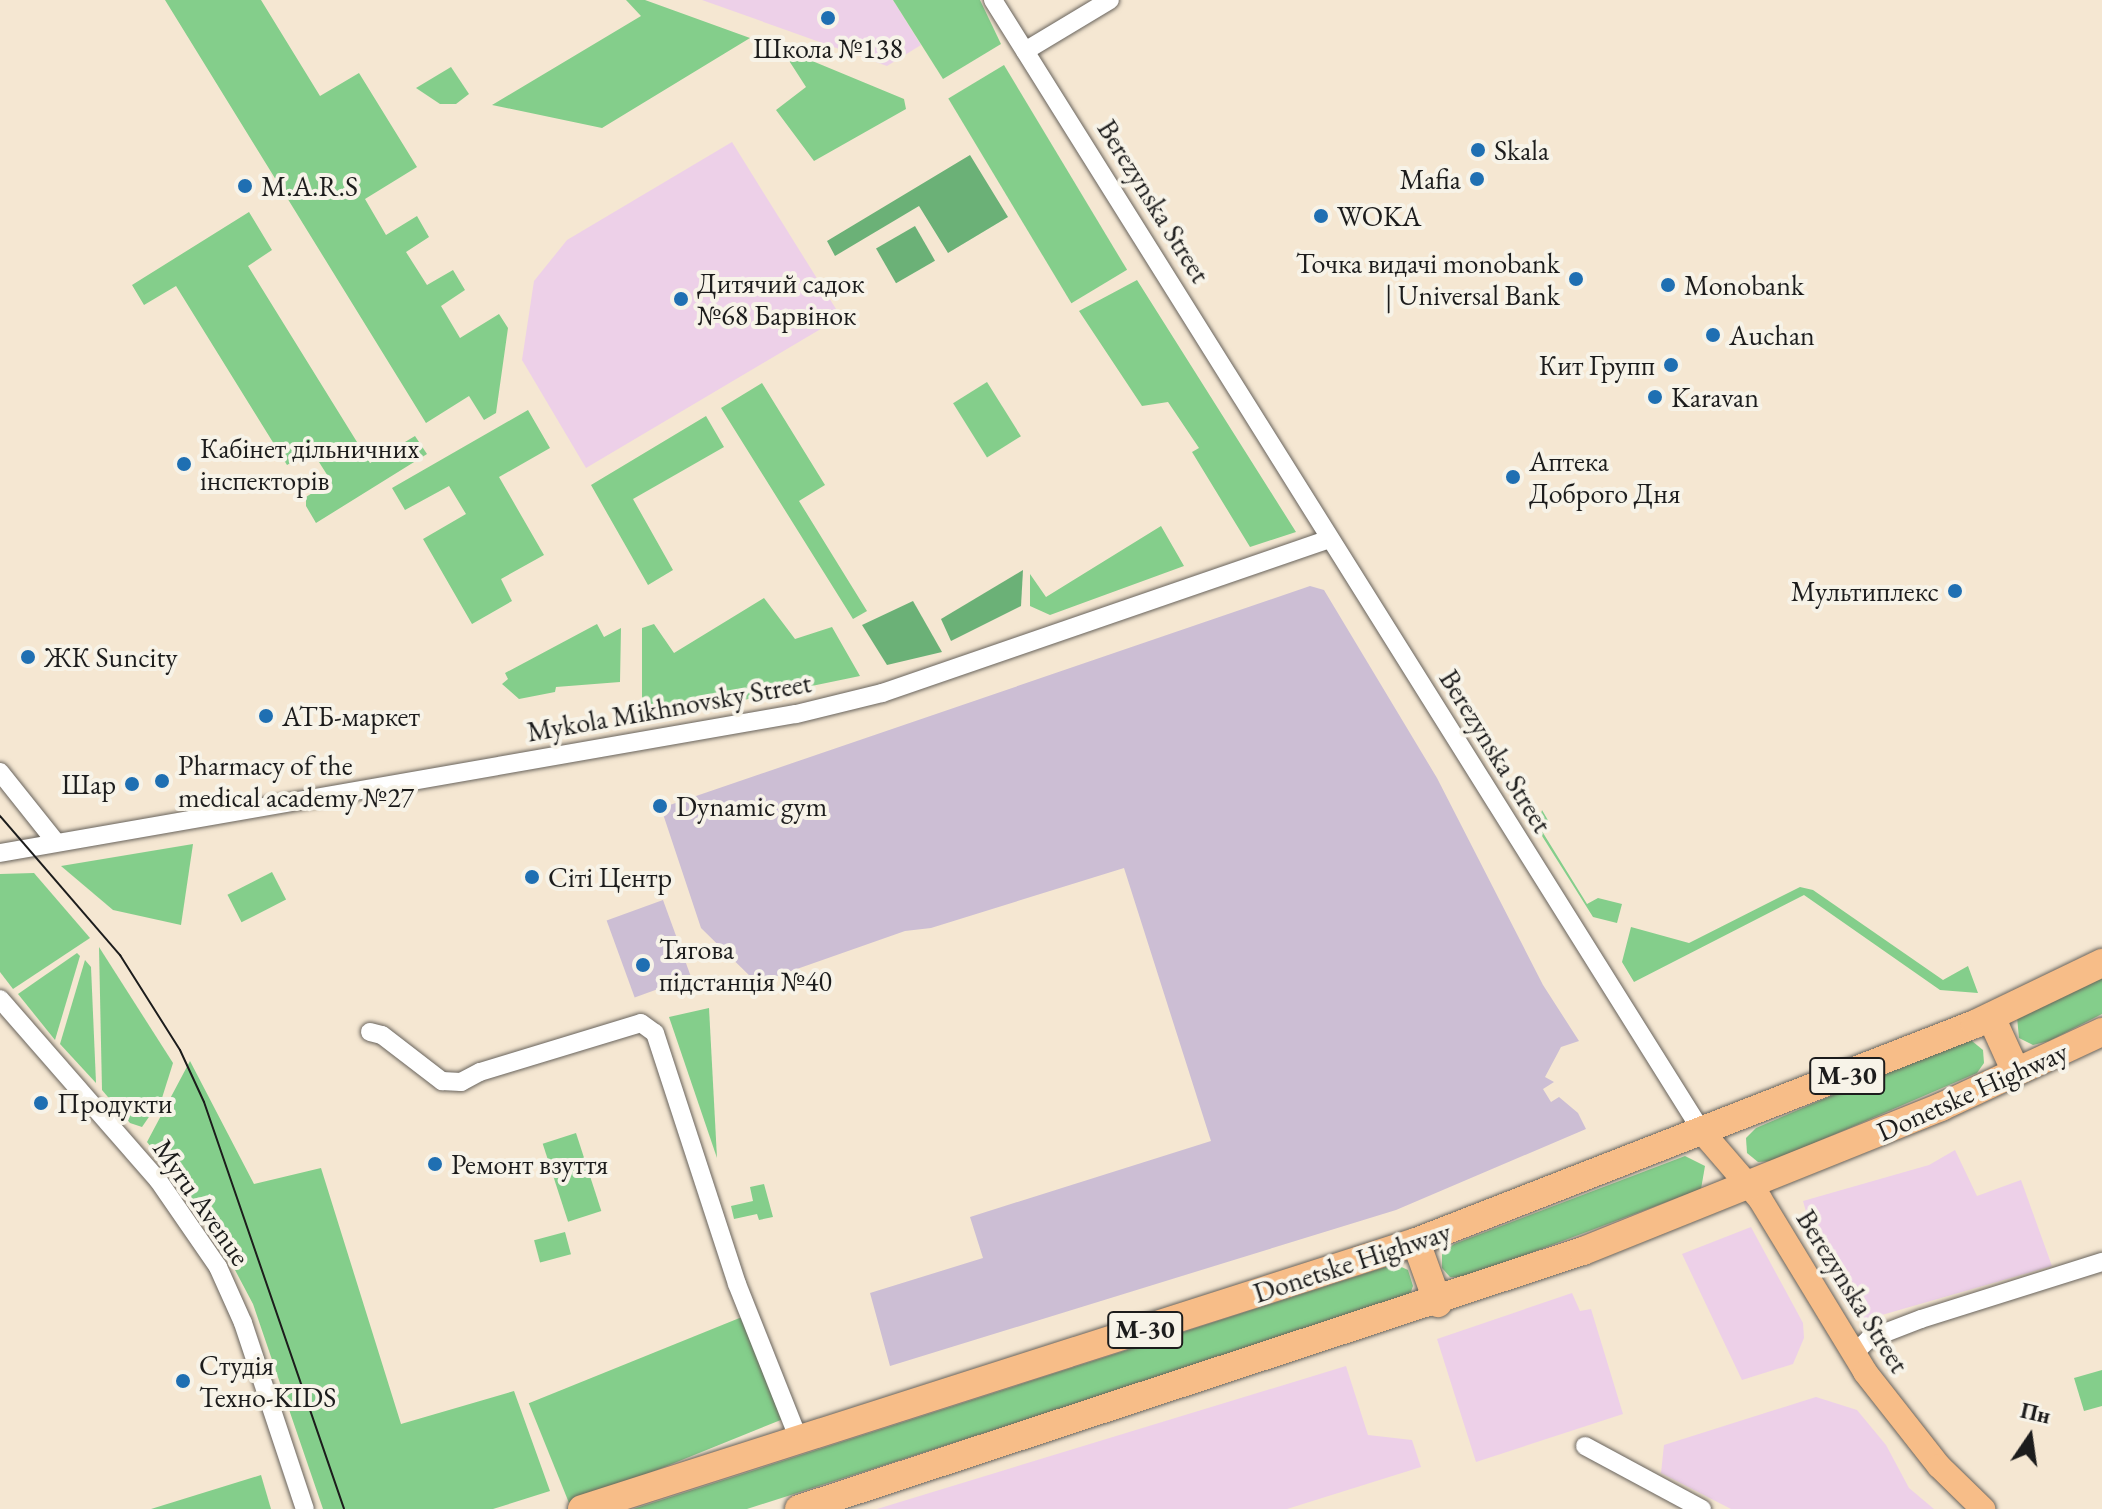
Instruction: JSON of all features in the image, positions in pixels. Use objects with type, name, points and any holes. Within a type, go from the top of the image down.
[{"type":"highway","name":"Donetske Highway","points":[[582,1509],[1416,1242],[1703,1133],[1991,1017],[2102,963]]},
{"type":"highway","points":[[1991,1017],[2016,1072]]},
{"type":"highway","name":"Donetske Highway","points":[[799,1509],[1438,1303],[1750,1186],[2102,1032]]},
{"type":"highway","points":[[1416,1242],[1438,1303]]},
{"type":"main road","name":"Berezynska Street","points":[[1703,1133],[1750,1186],[1853,1354],[1906,1427],[1983,1509]]},
{"type":"street","name":"Berezynska Street","points":[[993,0],[1703,1133]]},
{"type":"street","points":[[1025,51],[1110,0]]},
{"type":"street","name":"Mykola Mikhnovsky Street","points":[[0,853],[825,707],[882,693],[1328,539]]},
{"type":"street","points":[[0,772],[55,841]]},
{"type":"street","name":"Myru Avenue","points":[[0,999],[158,1180],[204,1243],[243,1323],[305,1509]]},
{"type":"street","points":[[370,1032],[382,1035],[442,1081],[461,1082],[480,1072],[641,1023],[655,1033],[737,1284],[799,1440]]},
{"type":"street","points":[[1853,1354],[1869,1339],[1921,1319],[2102,1262]]},
{"type":"street","points":[[1585,1446],[1702,1509]]},
{"type":"street","name":"Myru Avenue","points":[[292,1476],[294,1509]]},
{"type":"shaded area","name":"Школа №138","points":[[702,0],[893,0],[921,45],[887,66]]},
{"type":"shaded area","name":"Дитячий садок №68 Барвінок","points":[[732,142],[841,317],[586,468],[522,360],[534,281],[567,240]]},
{"type":"shaded area","points":[[1310,586],[1324,590],[1437,778],[1543,985],[1579,1041],[1561,1047],[1545,1077],[1554,1082],[1543,1089],[1551,1102],[1559,1097],[1578,1113],[1586,1129],[1396,1210],[890,1366],[870,1293],[983,1258],[970,1217],[1211,1141],[1124,868],[931,928],[905,931],[757,983],[701,928],[661,808]]},
{"type":"shaded area","points":[[663,900],[691,977],[635,998],[607,921]]},
{"type":"shaded area","points":[[1955,1150],[1977,1196],[2021,1180],[2052,1266],[1861,1321],[1814,1240],[1803,1201],[1929,1165]]},
{"type":"shaded area","points":[[1751,1227],[1803,1323],[1804,1338],[1793,1364],[1742,1380],[1682,1254]]},
{"type":"shaded area","points":[[1572,1293],[1580,1311],[1591,1309],[1623,1414],[1476,1462],[1437,1339]]},
{"type":"shaded area","points":[[1346,1366],[1368,1435],[1412,1440],[1421,1467],[1287,1509],[877,1509]]},
{"type":"shaded area","points":[[1816,1397],[1857,1410],[1886,1445],[1909,1488],[1934,1509],[1731,1509],[1661,1473],[1664,1445]]},
{"type":"green space","points":[[165,0],[261,0],[320,96],[359,73],[417,167],[365,199],[386,235],[417,216],[429,237],[406,252],[427,285],[453,270],[465,290],[441,306],[460,338],[499,314],[508,328],[496,413],[484,420],[469,396],[426,423]]},
{"type":"green space","points":[[626,0],[645,0],[750,38],[602,128],[492,105],[641,16]]},
{"type":"green space","points":[[893,0],[980,0],[1001,44],[943,79]]},
{"type":"green space","points":[[793,53],[904,99],[906,109],[814,161],[776,110],[806,87],[786,56]]},
{"type":"green space","points":[[1004,65],[1127,270],[1071,303],[948,98]]},
{"type":"green space","points":[[451,67],[469,94],[456,104],[440,104],[416,88]]},
{"type":"green space","points":[[970,155],[1008,217],[948,253],[919,206],[835,256],[827,241]]},
{"type":"green space","points":[[249,212],[272,250],[248,266],[370,463],[415,436],[427,454],[316,523],[306,506],[306,497],[331,481],[312,451],[287,465],[176,286],[144,305],[132,285]]},
{"type":"green space","points":[[915,226],[935,261],[896,283],[876,248]]},
{"type":"green space","points":[[1137,280],[1296,532],[1250,547],[1192,452],[1199,448],[1168,402],[1142,406],[1079,311]]},
{"type":"green space","points":[[987,382],[1021,436],[987,457],[953,403]]},
{"type":"green space","points":[[762,383],[825,485],[799,501],[867,611],[853,619],[721,408]]},
{"type":"green space","points":[[528,410],[550,448],[499,477],[544,555],[501,579],[512,601],[472,624],[423,539],[466,514],[449,486],[405,510],[392,488]]},
{"type":"green space","points":[[706,416],[724,447],[633,499],[673,570],[648,585],[591,485]]},
{"type":"green space","points":[[1161,526],[1184,566],[1050,615],[1030,606],[1030,574],[1046,597]]},
{"type":"green space","points":[[1023,570],[1021,606],[951,641],[941,619]]},
{"type":"green space","points":[[764,598],[795,639],[832,627],[860,676],[652,719],[642,697],[642,628],[654,624],[674,653]]},
{"type":"green space","points":[[913,601],[942,652],[887,665],[862,625]]},
{"type":"green space","points":[[597,624],[604,637],[621,628],[620,682],[556,687],[555,692],[519,699],[502,684],[508,679],[505,673]]},
{"type":"green space","points":[[1542,810],[1549,822],[1540,828],[1587,904],[1598,898],[1622,904],[1617,923],[1593,917],[1537,828]]},
{"type":"green space","points":[[193,844],[181,925],[113,910],[61,866]]},
{"type":"green space","points":[[272,872],[286,900],[242,922],[227,895]]},
{"type":"green space","points":[[34,873],[90,938],[13,989],[0,972],[0,874]]},
{"type":"green space","points":[[1800,887],[1813,890],[1943,980],[1968,966],[1978,993],[1940,990],[1804,895],[1634,982],[1622,962],[1631,927],[1689,943]]},
{"type":"green space","points":[[99,947],[173,1063],[162,1098],[142,1127],[130,1123],[102,1090]]},
{"type":"green space","points":[[77,953],[80,956],[55,1040],[18,994]]},
{"type":"green space","points":[[85,960],[91,967],[96,1083],[60,1044]]},
{"type":"green space","points":[[2102,972],[2102,1014],[2049,1041],[2033,1045],[2019,1038],[2017,1017]]},
{"type":"green space","points":[[709,1008],[717,1158],[669,1017]]},
{"type":"green space","points":[[1960,1041],[1972,1041],[1983,1050],[1984,1063],[1977,1073],[1773,1161],[1758,1162],[1747,1153],[1746,1138],[1756,1128]]},
{"type":"green space","points":[[190,1061],[254,1184],[321,1168],[401,1424],[514,1391],[550,1491],[493,1509],[323,1509],[253,1304],[207,1217],[147,1142]]},
{"type":"green space","points":[[576,1133],[601,1211],[568,1222],[543,1144]]},
{"type":"green space","points":[[1685,1156],[1705,1166],[1701,1189],[1464,1278],[1450,1277],[1442,1268],[1442,1254],[1454,1244]]},
{"type":"green space","points":[[764,1184],[773,1217],[759,1220],[757,1214],[734,1219],[731,1206],[753,1201],[750,1187]]},
{"type":"green space","points":[[565,1232],[571,1254],[540,1262],[534,1240]]},
{"type":"green space","points":[[1395,1264],[1408,1270],[1413,1286],[1409,1297],[747,1509],[633,1509]]},
{"type":"green space","points":[[742,1317],[783,1419],[570,1505],[529,1403]]},
{"type":"green space","points":[[2102,1370],[2102,1406],[2084,1411],[2074,1378]]},
{"type":"green space","points":[[261,1475],[271,1509],[151,1509]]},
{"type":"tram line","points":[[0,816],[120,955],[180,1050],[204,1102],[344,1509]]},
{"type":"place","name":"Школа №138","points":[[828,18]]},
{"type":"place","name":"Skala","points":[[1478,150]]},
{"type":"place","name":"Mafia","points":[[1477,179]]},
{"type":"place","name":"M.A.R.S","points":[[245,186]]},
{"type":"place","name":"WOKA","points":[[1321,216]]},
{"type":"place","name":"Точка видачі monobank | Universal Bank","points":[[1576,279]]},
{"type":"place","name":"Monobank","points":[[1668,285]]},
{"type":"place","name":"Дитячий садок №68 Барвінок","points":[[681,299]]},
{"type":"place","name":"Auchan","points":[[1713,335]]},
{"type":"place","name":"Кит Групп","points":[[1671,365]]},
{"type":"place","name":"Karavan","points":[[1655,397]]},
{"type":"place","name":"Кабінет дільничних інспекторів","points":[[184,464]]},
{"type":"place","name":"Аптека Доброго Дня","points":[[1513,477]]},
{"type":"place","name":"Мультиплекс","points":[[1955,591]]},
{"type":"place","name":"ЖК Suncity","points":[[28,657]]},
{"type":"place","name":"АТБ-маркет","points":[[266,716]]},
{"type":"place","name":"Pharmacy of the medical academy №27","points":[[162,781]]},
{"type":"place","name":"Шар","points":[[132,784]]},
{"type":"place","name":"Dynamic gym","points":[[660,806]]},
{"type":"place","name":"Сіті Центр","points":[[532,877]]},
{"type":"place","name":"Тягова пiдстанцiя №40","points":[[643,965]]},
{"type":"place","name":"Продукти","points":[[41,1103]]},
{"type":"place","name":"Ремонт взуття","points":[[435,1164]]},
{"type":"place","name":"Студія Техно-KIDS","points":[[183,1381]]}]
